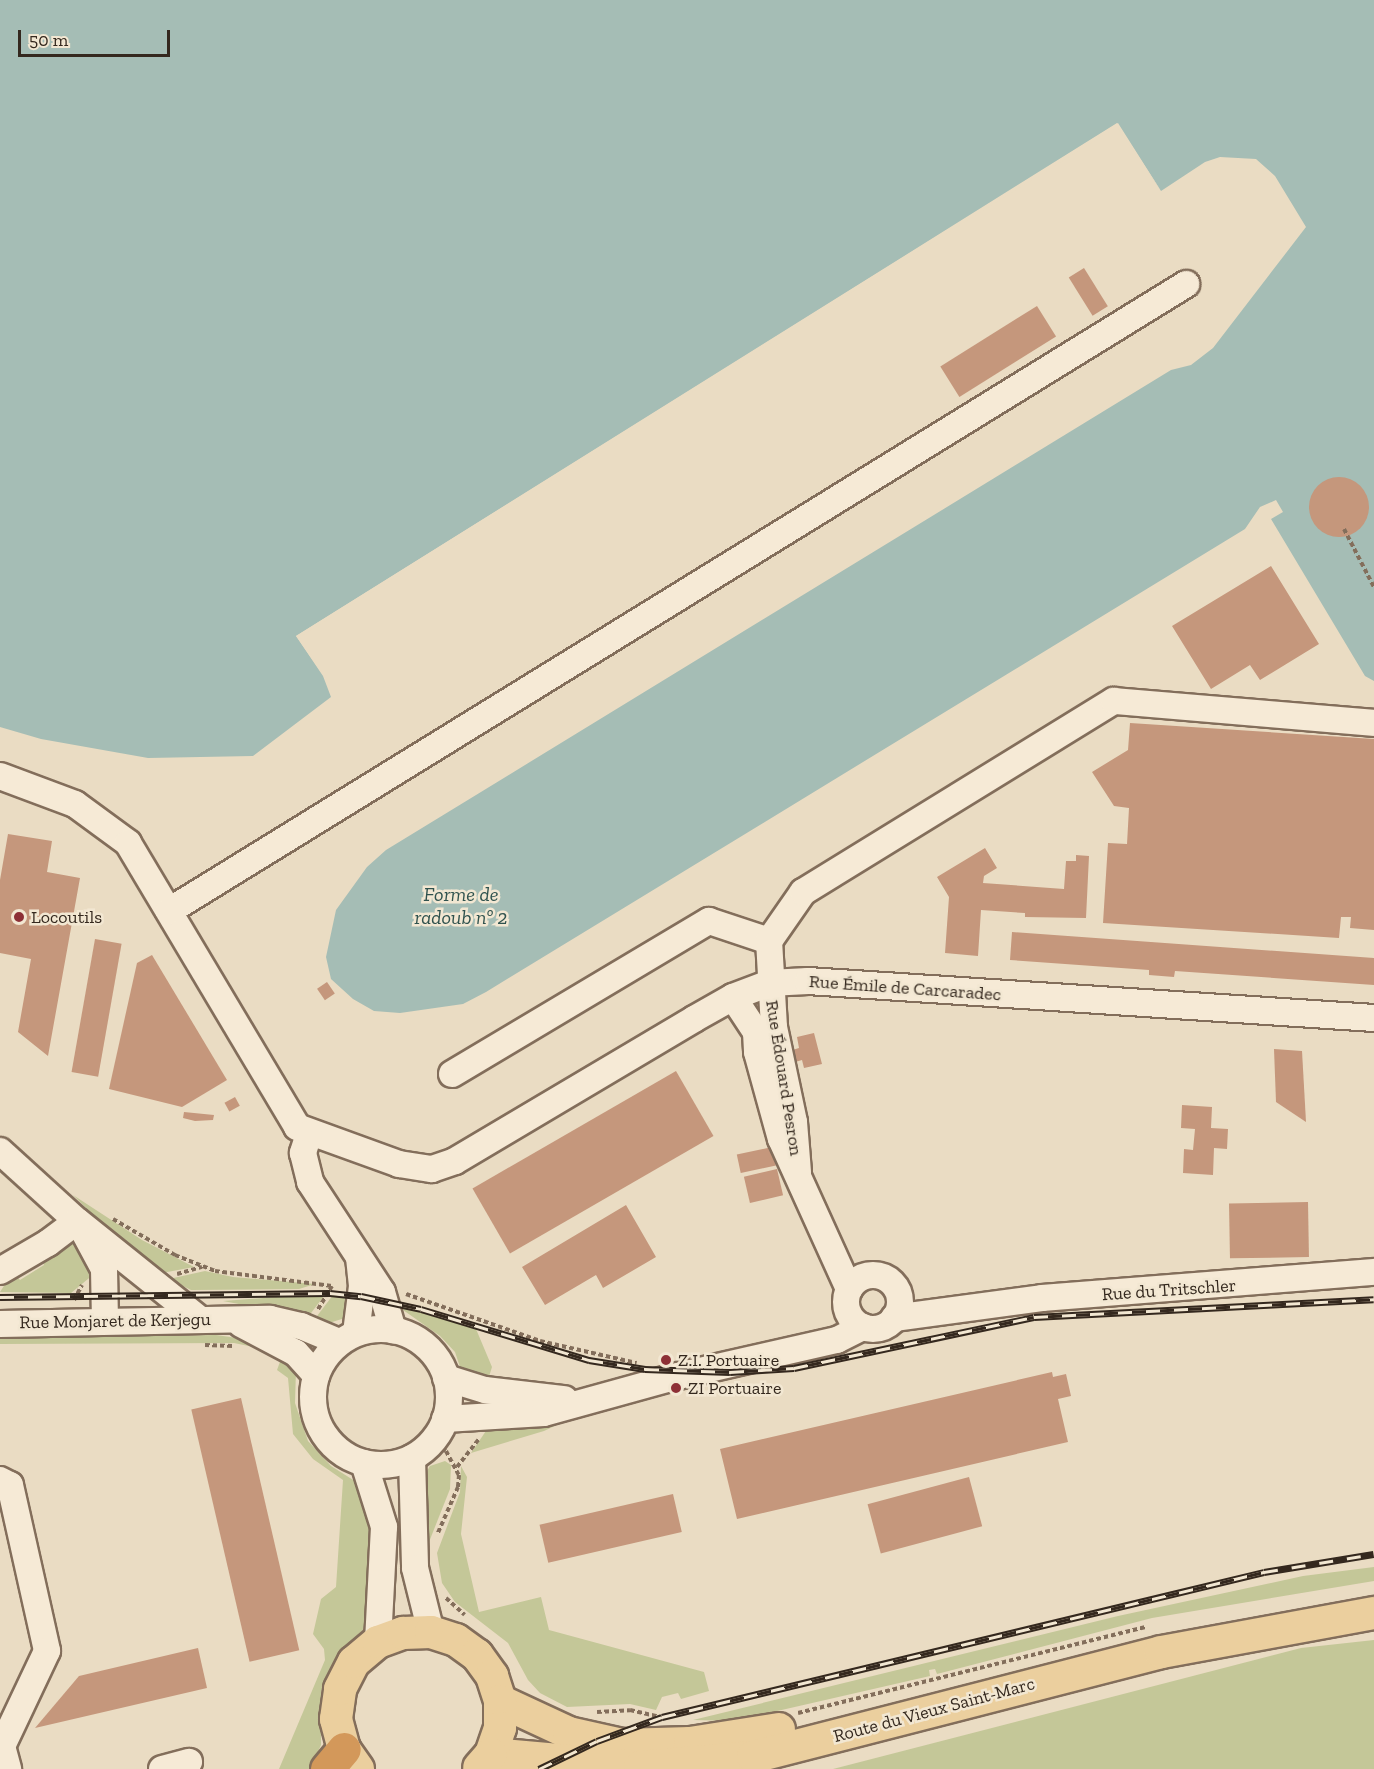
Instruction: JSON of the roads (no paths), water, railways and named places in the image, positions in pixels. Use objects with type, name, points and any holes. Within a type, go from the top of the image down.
[{"type":"main road","name":"Route du Vieux Saint-Marc","points":[[500,1701],[597,1741],[664,1745],[723,1739],[835,1718],[1164,1636],[1374,1597]]},
{"type":"main road","name":"Route du Vieux Saint-Marc","points":[[485,1762],[640,1767],[753,1757],[1161,1652],[1374,1613]]},
{"type":"main road","points":[[343,1762],[336,1719],[340,1689],[354,1662],[378,1642],[403,1633],[431,1632],[456,1640],[477,1655],[492,1676],[500,1701],[500,1728],[485,1762]]},
{"type":"street","points":[[169,911],[1186,284]]},
{"type":"street","points":[[452,1074],[709,921],[769,941],[803,892],[1114,701],[1374,723]]},
{"type":"street","points":[[0,776],[75,804],[128,843],[297,1127],[309,1134],[303,1153],[310,1182],[357,1250],[372,1289],[393,1330]]},
{"type":"street","name":"Rue Édouard Pesron","points":[[769,941],[769,1058]]},
{"type":"street","name":"Rue Émile de Carcaradec","points":[[309,1134],[399,1164],[432,1169],[448,1164],[733,997],[769,983],[808,981],[1374,1018]]},
{"type":"street","name":"Rue Édouard Pesron","points":[[733,997],[756,1032],[769,1058],[794,1122],[798,1172],[831,1246],[853,1308]]},
{"type":"street","points":[[0,1151],[77,1221],[198,1318]]},
{"type":"street","points":[[0,1271],[48,1243],[77,1221]]},
{"type":"street","points":[[77,1221],[102,1263],[105,1320]]},
{"type":"street","points":[[831,1246],[871,1275],[885,1278],[896,1288],[899,1307],[894,1318],[883,1326],[853,1308]]},
{"type":"street","name":"Rue du Tritschler","points":[[894,1318],[964,1307],[1374,1272]]},
{"type":"street","points":[[445,1419],[514,1417],[816,1344],[853,1308],[862,1277],[871,1275]]},
{"type":"street","name":"Rue du Tritschler","points":[[896,1288],[920,1300],[964,1307]]},
{"type":"street","points":[[347,1338],[393,1330],[426,1346],[446,1378],[445,1419],[433,1441],[412,1458],[380,1465],[364,1463],[346,1456],[321,1430],[312,1394],[316,1375],[325,1357],[347,1338],[372,1289]]},
{"type":"street","name":"Rue Monjaret de Kerjegu","points":[[0,1323],[198,1318],[270,1319],[347,1338]]},
{"type":"street","name":"Rue Monjaret de Kerjegu","points":[[230,1319],[273,1339],[296,1353],[316,1375]]},
{"type":"street","points":[[446,1378],[512,1395],[586,1400]]},
{"type":"street","points":[[412,1458],[415,1568],[431,1632]]},
{"type":"street","points":[[364,1463],[384,1527],[378,1642]]},
{"type":"street","points":[[0,1480],[10,1485],[47,1651],[2,1746],[8,1769]]},
{"type":"street","points":[[162,1769],[189,1762]]},
{"type":"water","name":"Forme de radoub nº 2","points":[[0,0],[1374,0],[1374,681],[1365,676],[1271,519],[1283,512],[1276,500],[1260,507],[1245,529],[486,992],[463,1004],[400,1013],[374,1011],[353,999],[331,979],[326,957],[336,910],[367,867],[386,850],[1171,370],[1191,365],[1213,348],[1306,227],[1275,176],[1256,159],[1220,157],[1205,162],[1161,191],[1117,123],[296,636],[323,676],[331,697],[253,756],[148,758],[41,739],[0,727]]},
{"type":"railway","points":[[0,1297],[330,1293],[361,1296],[421,1309],[589,1360],[645,1369],[730,1372],[794,1368],[1034,1317],[1374,1299]]},
{"type":"railway","points":[[539,1769],[597,1741],[662,1717],[1264,1572],[1374,1554]]},
{"type":"place","name":"Locoutils","points":[[19,917]]},
{"type":"place","name":"Z.I. Portuaire","points":[[666,1360]]},
{"type":"place","name":"ZI Portuaire","points":[[676,1388]]}]
